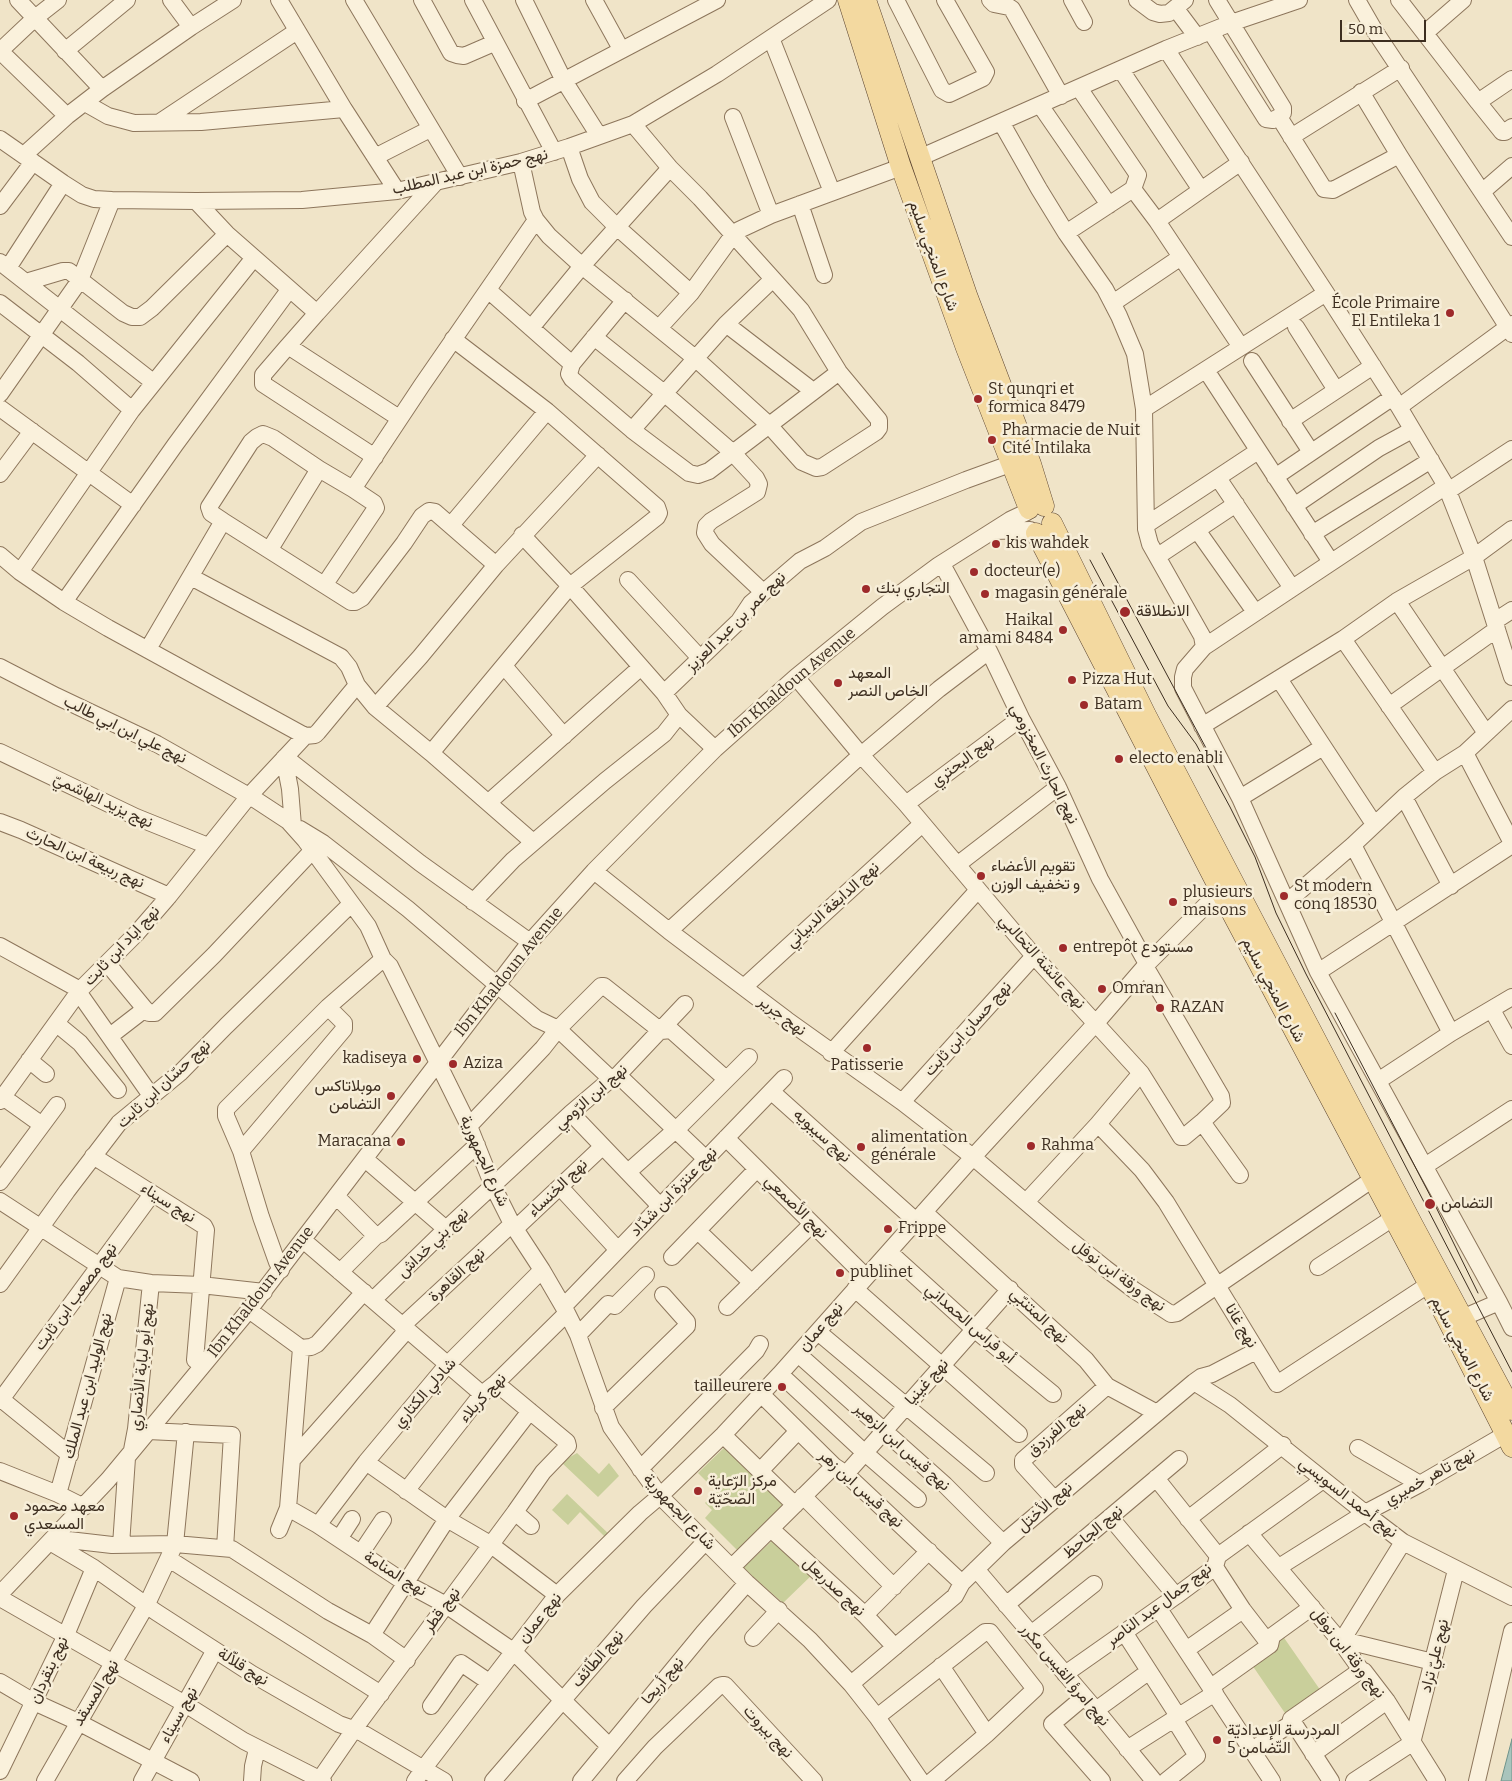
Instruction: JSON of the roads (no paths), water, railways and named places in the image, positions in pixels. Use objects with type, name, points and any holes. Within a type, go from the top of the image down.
[{"type":"main road","name":"شارع المنجي سليم","points":[[848,0],[878,100],[910,162],[971,305],[1031,464],[1036,519]]},
{"type":"main road","name":"شارع المنجي سليم","points":[[866,0],[910,162],[966,348],[1010,464],[1036,519],[1235,903],[1373,1179],[1509,1441]]},
{"type":"main road","name":"شارع المنجي سليم","points":[[1235,903],[1512,1410]]},
{"type":"street","points":[[18,0],[102,89]]},
{"type":"street","points":[[58,0],[35,18],[0,51],[67,116]]},
{"type":"street","points":[[65,51],[127,0]]},
{"type":"street","points":[[171,0],[191,27]]},
{"type":"street","points":[[0,206],[29,158],[67,116],[102,89],[191,27],[234,0]]},
{"type":"street","points":[[279,0],[344,109],[396,191]]},
{"type":"street","points":[[354,0],[460,177]]},
{"type":"street","points":[[422,0],[451,52],[456,55],[464,56],[494,43]]},
{"type":"street","points":[[472,0],[525,100],[562,150],[592,202],[691,293]]},
{"type":"street","points":[[524,0],[563,79],[599,136]]},
{"type":"street","points":[[594,0],[621,49]]},
{"type":"street","points":[[525,100],[717,0]]},
{"type":"street","name":"نهج حمزة ابن عبد المطلب","points":[[0,139],[63,184],[88,197],[112,200],[302,200],[396,191],[521,162],[562,150],[632,124],[717,74],[828,0]]},
{"type":"street","points":[[900,2],[942,90],[949,94],[983,78],[986,72],[945,0]]},
{"type":"street","points":[[990,0],[994,4],[1012,9],[1061,96]]},
{"type":"street","points":[[1072,0],[1084,22]]},
{"type":"street","points":[[1137,0],[1153,12],[1160,14],[1169,13],[1181,5],[1266,119],[1273,120],[1279,118],[1283,113],[1283,108],[1217,0]]},
{"type":"street","points":[[659,328],[691,293],[733,235],[739,230],[771,215],[910,162],[1166,49],[1231,23],[1263,6],[1299,0]]},
{"type":"street","points":[[1358,0],[1376,33],[1482,192],[1510,228]]},
{"type":"street","points":[[1399,0],[1502,132],[1512,127]]},
{"type":"street","points":[[1424,33],[1463,0]]},
{"type":"street","points":[[160,122],[297,31]]},
{"type":"street","points":[[771,38],[832,192]]},
{"type":"street","points":[[1166,49],[1373,366],[1447,488],[1474,557],[1512,677]]},
{"type":"street","points":[[1291,137],[1401,68]]},
{"type":"street","points":[[1120,70],[1201,190]]},
{"type":"street","points":[[1478,102],[1512,78]]},
{"type":"street","points":[[1066,233],[1133,189],[1138,179],[1137,171],[1079,88]]},
{"type":"street","points":[[1275,477],[1311,452],[1396,402],[1511,328],[1399,155],[1361,92]]},
{"type":"street","points":[[85,103],[108,116],[134,123],[201,122],[344,109]]},
{"type":"street","points":[[1040,105],[1109,205]]},
{"type":"street","points":[[733,117],[771,215]]},
{"type":"street","points":[[1279,118],[1322,187],[1329,191],[1399,155]]},
{"type":"street","points":[[1001,122],[1038,189],[1113,303],[1135,354],[1144,409],[1146,525],[1150,544],[1197,623],[1204,646]]},
{"type":"street","points":[[521,162],[530,204],[536,220],[549,236],[582,266],[695,358],[768,424],[802,462],[816,468],[822,467],[876,432],[879,428],[879,420],[839,372],[800,310],[632,124]]},
{"type":"street","points":[[375,157],[430,128]]},
{"type":"street","points":[[1156,221],[1241,162]]},
{"type":"street","points":[[1482,192],[1512,166]]},
{"type":"street","points":[[531,328],[582,266],[670,168]]},
{"type":"street","points":[[375,457],[263,384],[263,375],[435,183]]},
{"type":"street","points":[[63,184],[4,265],[153,382]]},
{"type":"street","points":[[1133,189],[1241,347]]},
{"type":"street","points":[[0,394],[80,280],[112,200]]},
{"type":"street","points":[[196,201],[253,259],[317,313]]},
{"type":"street","points":[[800,204],[824,275]]},
{"type":"street","points":[[353,489],[399,418],[536,220]]},
{"type":"street","points":[[26,282],[66,271],[123,313],[132,317],[140,317],[152,308],[227,234]]},
{"type":"street","points":[[1113,303],[1181,257]]},
{"type":"street","points":[[20,572],[132,410],[253,259]]},
{"type":"street","points":[[632,430],[726,324],[773,279]]},
{"type":"street","points":[[64,602],[289,290]]},
{"type":"street","points":[[488,290],[572,364]]},
{"type":"street","points":[[1144,409],[1326,293]]},
{"type":"street","points":[[625,300],[572,364],[569,374],[572,379],[632,430],[693,475],[702,474],[839,372]]},
{"type":"street","points":[[0,303],[78,363],[132,410]]},
{"type":"street","points":[[726,324],[813,391]]},
{"type":"street","points":[[1296,327],[1336,390]]},
{"type":"street","points":[[594,337],[664,393],[732,452],[756,478],[759,488],[757,492],[710,520],[706,526],[705,533],[712,544],[763,592]]},
{"type":"street","points":[[431,753],[570,586],[657,517],[659,513],[657,507],[547,410],[453,339]]},
{"type":"street","points":[[288,346],[399,418]]},
{"type":"street","points":[[1252,361],[1311,452]]},
{"type":"street","points":[[1290,420],[1373,366]]},
{"type":"street","points":[[1206,370],[1331,562]]},
{"type":"street","points":[[0,408],[133,505]]},
{"type":"street","points":[[451,524],[547,410]]},
{"type":"street","points":[[1294,506],[1379,448],[1412,430]]},
{"type":"street","points":[[0,474],[32,432]]},
{"type":"street","points":[[325,584],[376,508],[374,503],[273,438],[263,434],[256,437],[209,507],[211,513],[351,602],[358,602],[387,567],[425,513],[435,512],[496,564]]},
{"type":"street","points":[[1512,449],[1331,562],[1204,646],[1185,669],[1183,677],[1183,688],[1240,798],[1318,972],[1512,1328]]},
{"type":"street","points":[[1146,525],[1258,451]]},
{"type":"street","points":[[375,707],[420,657],[496,564],[598,455]]},
{"type":"street","points":[[1312,534],[1431,460]]},
{"type":"street","name":"نهج عمر بن عبد العزيز","points":[[664,693],[739,621],[747,607],[800,561],[825,548],[861,522],[1010,464]]},
{"type":"street","points":[[270,549],[319,469]]},
{"type":"street","points":[[1218,478],[1292,588]]},
{"type":"street","points":[[1158,556],[1236,504]]},
{"type":"street","name":"Ibn Khaldoun Avenue","points":[[0,1594],[84,1507],[264,1292],[530,942],[594,871],[715,748],[796,677],[882,607],[990,532],[1036,519]]},
{"type":"street","points":[[148,649],[223,521]]},
{"type":"street","points":[[1202,726],[1343,639],[1397,601],[1474,557],[1512,529]]},
{"type":"street","points":[[1197,530],[1255,612]]},
{"type":"street","points":[[522,536],[570,586],[664,693],[680,715],[715,748]]},
{"type":"street","points":[[0,555],[20,572],[64,602],[305,736]]},
{"type":"street","name":"نهج الحارث المخزومي","points":[[942,564],[989,651],[1021,718],[1058,787],[1100,879],[1146,965],[1221,1096],[1222,1103],[1202,1122]]},
{"type":"street","points":[[191,577],[341,657],[349,667],[357,685],[375,707],[489,802],[533,842]]},
{"type":"street","points":[[628,580],[700,658]]},
{"type":"street","points":[[1397,601],[1486,733]]},
{"type":"street","points":[[1389,706],[1442,668],[1512,610]]},
{"type":"street","points":[[1343,639],[1436,772]]},
{"type":"street","points":[[669,931],[861,755],[939,689],[989,651]]},
{"type":"street","points":[[504,666],[564,736]]},
{"type":"street","name":"نهج علي ابن ابي طالب","points":[[0,667],[157,744],[249,796],[323,843],[408,909],[537,1019],[558,1029],[706,1158]]},
{"type":"street","points":[[489,802],[641,667]]},
{"type":"street","name":"نهج عائشة التحالبي","points":[[796,677],[1034,956],[1142,1073],[1181,1137],[1184,1137],[1202,1122]]},
{"type":"street","points":[[1279,679],[1374,824]]},
{"type":"street","name":"نهج اياد ابن ثابت","points":[[2,1099],[80,991],[169,896],[249,796],[305,736],[315,735],[318,732],[357,685]]},
{"type":"street","points":[[1287,902],[1353,845],[1404,797],[1436,772],[1465,753],[1512,709]]},
{"type":"street","points":[[473,902],[513,860],[605,781],[664,734],[680,715]]},
{"type":"street","name":"نهج البحتري","points":[[906,804],[1021,718]]},
{"type":"street","points":[[1240,798],[1323,747]]},
{"type":"street","name":"نهج يزيد الهاشميّ","points":[[0,752],[136,817],[208,846]]},
{"type":"street","points":[[1318,972],[1512,844],[1465,753]]},
{"type":"street","points":[[285,757],[290,789],[291,824]]},
{"type":"street","points":[[285,757],[420,863],[530,942]]},
{"type":"street","points":[[957,865],[1058,787]]},
{"type":"street","points":[[1404,797],[1451,886]]},
{"type":"street","name":"نهج ربيعة ابن الحارث","points":[[0,822],[169,896]]},
{"type":"street","name":"شارع الجمهورية","points":[[291,824],[305,840],[368,926],[383,959],[390,966],[469,1126],[493,1186],[514,1227],[566,1309],[578,1335],[611,1427],[660,1496],[747,1583],[810,1640],[851,1684],[877,1717],[921,1781]]},
{"type":"street","name":"نهج الدابغة الدبياني","points":[[744,987],[922,824]]},
{"type":"street","points":[[1353,845],[1451,1033]]},
{"type":"street","points":[[107,963],[149,1013],[155,1013],[214,955],[312,851]]},
{"type":"street","name":"نهج جرير","points":[[594,871],[669,931],[831,1053],[902,1102],[973,1157]]},
{"type":"street","points":[[831,1053],[978,890]]},
{"type":"street","name":"نهج عمان","points":[[420,1774],[557,1595],[723,1435],[818,1332],[1146,965],[1205,906],[1217,902],[1235,903]]},
{"type":"street","name":"نهج حسّان ابن ثابت","points":[[0,1284],[119,1124],[181,1072],[351,904]]},
{"type":"street","points":[[0,947],[80,991],[152,1096]]},
{"type":"street","name":"نهج حسان ابن ثابت","points":[[902,1102],[1034,956]]},
{"type":"street","points":[[281,1270],[261,1217],[241,1151],[226,1116],[226,1109],[328,1007],[383,959]]},
{"type":"street","points":[[469,1126],[543,1048],[558,1029],[601,986],[604,986],[661,1031],[671,1030],[726,1079]]},
{"type":"street","points":[[1378,1081],[1451,1033],[1512,997]]},
{"type":"street","name":"نهج ابن الرّومي","points":[[493,1186],[571,1114],[615,1077],[685,1004]]},
{"type":"street","points":[[241,1151],[344,1029],[344,1023],[328,1007]]},
{"type":"street","points":[[110,1036],[145,1008]]},
{"type":"street","points":[[1492,1010],[1512,1046]]},
{"type":"street","points":[[57,1024],[80,1043],[118,1090]]},
{"type":"street","points":[[628,1172],[675,1130],[749,1057]]},
{"type":"street","points":[[29,1060],[46,1074]]},
{"type":"street","points":[[1026,1202],[1142,1073]]},
{"type":"street","name":"نهج عنترة ابن شدّاد","points":[[566,1309],[618,1250],[784,1078]]},
{"type":"street","name":"نهج سيبويه","points":[[772,1092],[920,1217]]},
{"type":"street","points":[[2,1099],[42,1125]]},
{"type":"street","points":[[0,1182],[57,1105]]},
{"type":"street","points":[[1425,1166],[1512,1109]]},
{"type":"street","points":[[571,1114],[660,1206]]},
{"type":"street","points":[[1202,1122],[1240,1175]]},
{"type":"street","name":"نهج غانا","points":[[1098,1124],[1142,1170],[1166,1202],[1277,1384],[1428,1285]]},
{"type":"street","name":"نهج الأصمعي","points":[[726,1138],[866,1277]]},
{"type":"street","points":[[340,1272],[376,1236],[381,1234],[477,1146]]},
{"type":"street","name":"نهج الخنساء","points":[[514,1227],[602,1147]]},
{"type":"street","name":"نهج سيناء","points":[[94,1156],[204,1226],[206,1230],[195,1360]]},
{"type":"street","name":"نهج ورقة ابن نوفل","points":[[973,1157],[1105,1268],[1171,1314],[1177,1313],[1373,1179]]},
{"type":"street","points":[[365,1159],[446,1229]]},
{"type":"street","points":[[672,1257],[758,1169]]},
{"type":"street","name":"نهج بني خداش","points":[[301,1348],[317,1344],[368,1296],[493,1186]]},
{"type":"street","points":[[560,1187],[618,1250]]},
{"type":"street","name":"نهج مصعب ابن ثابت","points":[[1,1400],[152,1194]]},
{"type":"street","points":[[336,1196],[376,1236]]},
{"type":"street","points":[[0,1201],[100,1264],[118,1278],[151,1283],[201,1285],[264,1292]]},
{"type":"street","name":"نهج المتنبّي","points":[[920,1217],[1010,1290],[1086,1360],[1108,1386],[1157,1413]]},
{"type":"street","points":[[1318,1267],[1393,1218]]},
{"type":"street","points":[[727,1307],[812,1224]]},
{"type":"street","name":"نهج القاهرة","points":[[292,1460],[404,1328],[514,1227]]},
{"type":"street","points":[[698,1231],[752,1283]]},
{"type":"street","points":[[303,1240],[482,1394]]},
{"type":"street","name":"أبو فراس الحمداني","points":[[889,1252],[974,1329],[1053,1394]]},
{"type":"street","name":"شادلي الكتاري","points":[[318,1525],[366,1462],[447,1365],[542,1270]]},
{"type":"street","points":[[578,1335],[608,1304],[615,1306],[646,1275]]},
{"type":"street","name":"نهج الوليد ابن عبد الملك","points":[[58,1494],[118,1278]]},
{"type":"street","name":"نهج أبو لبابة الأنصاري","points":[[121,1545],[129,1455],[136,1429],[151,1283]]},
{"type":"street","points":[[855,1289],[1019,1434]]},
{"type":"street","name":"نهج غينيا","points":[[732,1567],[799,1501],[865,1453],[1010,1290]]},
{"type":"street","points":[[604,1408],[687,1326],[687,1322],[663,1295]]},
{"type":"street","points":[[1462,1318],[1499,1302]]},
{"type":"street","name":"نهج كربلاء","points":[[406,1491],[482,1394],[496,1382],[566,1309]]},
{"type":"street","points":[[249,1310],[301,1348],[288,1508],[280,1530]]},
{"type":"street","points":[[818,1332],[986,1473]]},
{"type":"street","points":[[640,1469],[756,1351],[760,1344]]},
{"type":"street","name":"نهج الأختل","points":[[851,1684],[955,1596],[962,1582],[1054,1499],[1194,1382],[1256,1351]]},
{"type":"street","name":"نهج قيس ابن الزهير","points":[[798,1354],[945,1485],[1003,1544]]},
{"type":"street","points":[[780,1374],[918,1499]]},
{"type":"street","points":[[372,1635],[407,1584],[447,1519],[530,1411],[496,1382]]},
{"type":"street","name":"نهج أحمد السويسي","points":[[1194,1382],[1230,1405],[1403,1542],[1512,1597]]},
{"type":"street","name":"نهج الفرزدق","points":[[1054,1499],[1023,1465],[1023,1460],[1108,1386]]},
{"type":"street","name":"نهج قيس ابن زهر","points":[[761,1394],[798,1431],[962,1582]]},
{"type":"street","points":[[1,1400],[70,1456]]},
{"type":"street","name":"نهج قطر","points":[[321,1780],[354,1729],[407,1660],[490,1544],[516,1512],[543,1472],[568,1444],[530,1411]]},
{"type":"street","points":[[148,1431],[231,1434],[233,1437],[225,1548]]},
{"type":"street","points":[[760,1471],[798,1431]]},
{"type":"street","name":"نهج المسقد","points":[[45,1781],[147,1604],[172,1551],[186,1432]]},
{"type":"street","points":[[723,1435],[760,1471],[799,1501],[894,1587]]},
{"type":"street","name":"نهج تاهر خميري","points":[[1279,1567],[1365,1513],[1509,1441]]},
{"type":"street","points":[[1188,1519],[1282,1445]]},
{"type":"street","points":[[1358,1448],[1420,1484]]},
{"type":"street","name":"نهج الجاحظ","points":[[1006,1605],[1179,1460]]},
{"type":"street","points":[[366,1462],[447,1519],[490,1544],[557,1595]]},
{"type":"street","points":[[0,1471],[58,1494],[84,1507]]},
{"type":"street","points":[[1156,1478],[1188,1519],[1216,1562],[1243,1610],[1270,1644]]},
{"type":"street","name":"نهج جمال عبد الناصر","points":[[1065,1674],[1159,1609],[1249,1533],[1323,1480]]},
{"type":"street","name":"نهج المنامة","points":[[288,1508],[318,1525],[407,1584],[446,1605],[513,1651],[608,1746]]},
{"type":"street","points":[[516,1512],[531,1526]]},
{"type":"street","points":[[1110,1517],[1176,1596]]},
{"type":"street","points":[[339,1539],[352,1519]]},
{"type":"street","points":[[361,1553],[383,1520]]},
{"type":"street","name":"نهج صدربعل","points":[[771,1529],[864,1615],[895,1647]]},
{"type":"street","name":"نهج ورقة ابن نوفل","points":[[1249,1533],[1342,1641],[1361,1670],[1364,1670],[1387,1701],[1437,1781]]},
{"type":"street","points":[[53,1539],[172,1551],[225,1548],[234,1550],[328,1611],[372,1635],[407,1660]]},
{"type":"street","name":"نهج قلاّلة","points":[[53,1539],[156,1612],[252,1674],[339,1724],[354,1729],[420,1774],[444,1781]]},
{"type":"street","name":"نهج الطّائف","points":[[493,1781],[644,1606],[706,1541]]},
{"type":"street","points":[[1403,1542],[1342,1641],[1433,1662]]},
{"type":"street","points":[[172,1551],[381,1694]]},
{"type":"street","points":[[864,1615],[929,1551]]},
{"type":"street","name":"نهج بنقردان","points":[[0,1771],[6,1740],[34,1702],[66,1635],[94,1568]]},
{"type":"street","name":"نهج امرؤ القيس مكرر","points":[[976,1569],[1154,1781]]},
{"type":"street","name":"نهج عليّ تراد","points":[[1412,1743],[1456,1570]]},
{"type":"street","name":"نهج أريحا","points":[[580,1781],[747,1583]]},
{"type":"street","points":[[1030,1634],[1094,1584]]},
{"type":"street","points":[[0,1598],[257,1748],[321,1780]]},
{"type":"street","points":[[1127,1749],[1213,1690],[1270,1644],[1272,1636],[1312,1607]]},
{"type":"street","points":[[1159,1609],[1272,1781]]},
{"type":"street","points":[[753,1638],[779,1610]]},
{"type":"street","points":[[1186,1650],[1243,1610]]},
{"type":"street","points":[[877,1717],[988,1631],[1035,1689],[987,1734],[932,1781]]},
{"type":"street","points":[[1477,1781],[1512,1631]]},
{"type":"street","points":[[1124,1632],[1176,1717],[1197,1756],[1166,1781]]},
{"type":"street","name":"نهج سيناء","points":[[142,1781],[215,1650]]},
{"type":"street","points":[[431,1706],[461,1663],[489,1682]]},
{"type":"street","points":[[941,1666],[987,1734]]},
{"type":"street","points":[[1252,1750],[1361,1670]]},
{"type":"street","points":[[1096,1710],[1148,1672]]},
{"type":"street","points":[[0,1682],[34,1702],[154,1760],[191,1781]]},
{"type":"street","name":"نهج بيروت","points":[[625,1781],[655,1747],[722,1685],[725,1685],[814,1781]]},
{"type":"street","points":[[1084,1696],[1052,1724],[1102,1781]]},
{"type":"street","points":[[1313,1754],[1387,1701]]},
{"type":"street","points":[[1292,1721],[1331,1781]]},
{"type":"street","points":[[1354,1781],[1379,1774],[1412,1743]]},
{"type":"street","points":[[252,1781],[257,1748]]},
{"type":"water","points":[[1512,1739],[1512,1781],[1501,1781]]},
{"type":"tram line","points":[[1102,553],[1206,748]]},
{"type":"tram line","points":[[1090,560],[1168,706],[1196,744],[1230,807],[1255,857],[1276,913],[1306,974],[1512,1372]]},
{"type":"tram line","points":[[1335,1013],[1434,1203],[1478,1293]]},
{"type":"place","name":"École Primaire El Entileka 1","points":[[1450,313]]},
{"type":"place","name":"St qunqri et formica 8479","points":[[978,399]]},
{"type":"place","name":"Pharmacie de Nuit Cité Intilaka","points":[[992,440]]},
{"type":"place","name":"kis wahdek","points":[[996,544]]},
{"type":"place","name":"docteur(e)","points":[[974,572]]},
{"type":"place","name":"التجاري بنك","points":[[866,589]]},
{"type":"place","name":"magasin générale","points":[[985,594]]},
{"type":"place","name":"الانطلاقة","points":[[1125,612]]},
{"type":"place","name":"Haikal amami 8484","points":[[1063,630]]},
{"type":"place","name":"Pizza Hut","points":[[1072,680]]},
{"type":"place","name":"المعهد الخاص النصر","points":[[838,683]]},
{"type":"place","name":"Batam","points":[[1084,705]]},
{"type":"place","name":"electo enabli","points":[[1119,759]]},
{"type":"place","name":"تقويم الأعضاء و تخفيف الوزن","points":[[981,876]]},
{"type":"place","name":"St modern conq 18530","points":[[1284,896]]},
{"type":"place","name":"plusieurs maisons","points":[[1173,902]]},
{"type":"place","name":"entrepôt مستودع","points":[[1063,948]]},
{"type":"place","name":"Omran","points":[[1102,989]]},
{"type":"place","name":"RAZAN","points":[[1160,1008]]},
{"type":"place","name":"Patisserie","points":[[867,1048]]},
{"type":"place","name":"kadiseya","points":[[417,1059]]},
{"type":"place","name":"Aziza","points":[[453,1064]]},
{"type":"place","name":"موبلاتاكس التضامن","points":[[391,1096]]},
{"type":"place","name":"Maracana","points":[[401,1142]]},
{"type":"place","name":"Rahma","points":[[1031,1146]]},
{"type":"place","name":"alimentation générale","points":[[861,1147]]},
{"type":"place","name":"التضامن","points":[[1430,1204]]},
{"type":"place","name":"Frippe","points":[[888,1229]]},
{"type":"place","name":"publinet","points":[[840,1273]]},
{"type":"place","name":"tailleurere","points":[[782,1387]]},
{"type":"place","name":"مركز الرّعاية الصّحّيّة","points":[[698,1491]]},
{"type":"place","name":"معهد محمود المسعدي","points":[[14,1516]]},
{"type":"place","name":"المردرسة الإعداديّة التّضامن 5","points":[[1217,1740]]}]
